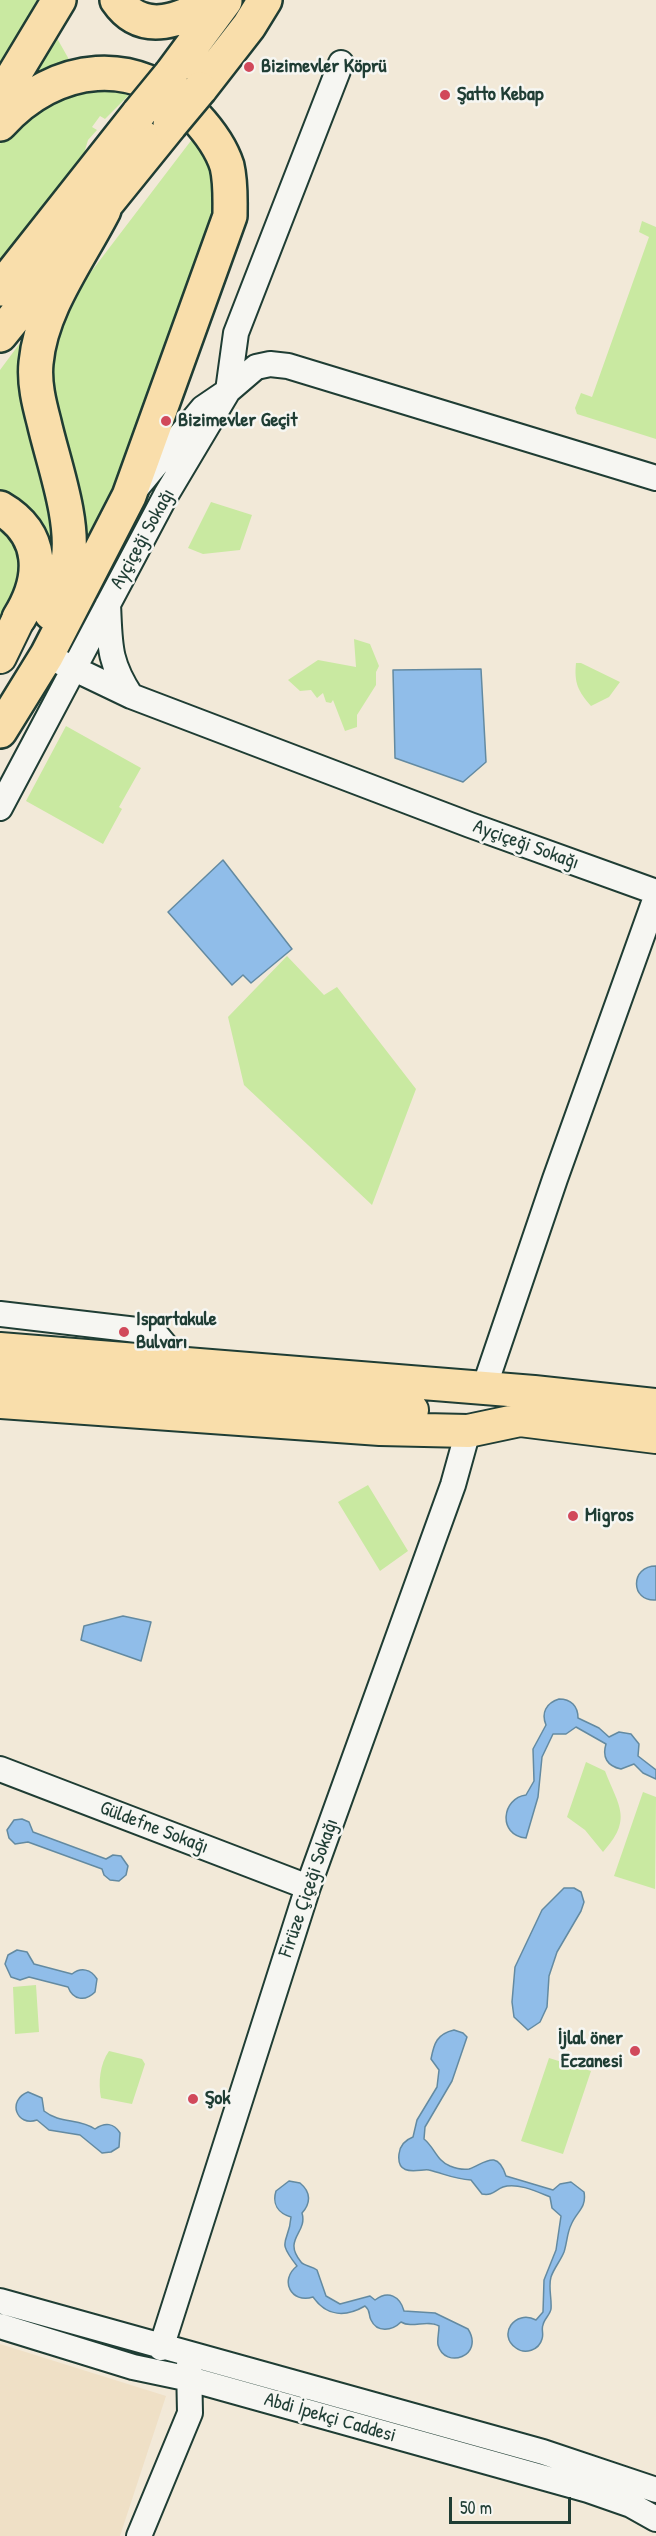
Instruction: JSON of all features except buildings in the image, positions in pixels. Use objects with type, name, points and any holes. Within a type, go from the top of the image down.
[{"type":"highway","points":[[0,98],[59,0]]},
{"type":"highway","points":[[117,0],[121,6],[135,16],[150,22],[188,17],[215,0]]},
{"type":"highway","points":[[0,289],[171,74],[226,0]]},
{"type":"highway","points":[[0,335],[71,246],[104,210],[257,13],[272,0]]},
{"type":"highway","points":[[0,124],[10,112],[61,80],[102,72],[151,81],[171,94],[205,127],[218,146],[226,165],[231,189],[230,216],[171,385],[129,496],[60,662],[0,731]]},
{"type":"highway","points":[[0,721],[14,685],[54,607],[68,559],[67,527],[60,484],[36,387],[35,365],[39,342],[62,283],[79,258],[104,210]]},
{"type":"highway","points":[[0,508],[19,522],[31,539],[36,560],[36,584],[10,628]]},
{"type":"main road","points":[[0,657],[10,628]]},
{"type":"main road","points":[[0,1349],[484,1388],[656,1405]]},
{"type":"main road","points":[[0,1376],[520,1420],[656,1437]]},
{"type":"main road","points":[[0,1402],[303,1425],[468,1431],[520,1420]]},
{"type":"street","points":[[129,496],[203,408],[228,391],[236,333],[341,63]]},
{"type":"street","name":"Ayçiçeği Sokağı","points":[[484,1388],[555,1179],[656,895],[130,696],[116,673],[110,653],[108,602],[166,495],[228,391],[256,367],[270,364],[288,366],[656,478]]},
{"type":"street","points":[[171,385],[174,398],[184,405],[203,408]]},
{"type":"street","points":[[0,808],[60,662],[108,602]]},
{"type":"street","points":[[60,662],[130,696]]},
{"type":"street","points":[[0,1314],[154,1332],[180,1363]]},
{"type":"street","name":"Firüze Çiçeği Sokağı","points":[[161,2348],[308,1887],[453,1485],[468,1431]]},
{"type":"street","name":"Güldefne Sokağı","points":[[0,1769],[308,1887]]},
{"type":"street","name":"Abdi İpekçi Caddesi","points":[[0,2301],[161,2348],[189,2367],[588,2490],[631,2505],[656,2518]]},
{"type":"street","name":"Abdi İpekçi Caddesi","points":[[0,2326],[133,2367],[189,2367],[543,2452],[656,2490]]},
{"type":"street","points":[[139,2536],[190,2413],[189,2367]]},
{"type":"shaded area","points":[[0,2344],[166,2396],[120,2536],[0,2536]]},
{"type":"green space","points":[[0,0],[37,0],[0,66]]},
{"type":"green space","points":[[56,29],[58,40],[71,63],[23,84]]},
{"type":"green space","points":[[77,88],[132,92],[105,119],[100,116],[92,127],[97,130],[88,140],[83,157],[0,265],[0,144],[12,126]]},
{"type":"green space","points":[[193,138],[211,172],[214,212],[128,453],[99,527],[83,559],[51,391],[49,353],[65,306]]},
{"type":"green space","points":[[642,221],[656,227],[656,439],[577,414],[575,408],[581,393],[592,397],[649,237],[639,232]]},
{"type":"green space","points":[[20,343],[24,403],[59,545],[50,546],[29,514],[0,489],[0,370]]},
{"type":"green space","points":[[211,502],[252,515],[240,550],[203,554],[188,548]]},
{"type":"green space","points":[[0,526],[19,548],[22,564],[17,585],[0,620]]},
{"type":"green space","points":[[354,639],[370,644],[379,666],[376,672],[376,685],[357,715],[357,727],[345,731],[333,700],[331,703],[326,702],[323,693],[317,698],[311,690],[300,691],[288,680],[318,660],[356,667]]},
{"type":"green space","points":[[576,663],[581,663],[620,682],[609,697],[591,706],[578,686]]},
{"type":"green space","points":[[66,726],[141,768],[119,807],[122,809],[103,844],[26,801]]},
{"type":"green space","points":[[287,956],[324,995],[337,987],[416,1089],[372,1205],[244,1085],[228,1017]]},
{"type":"green space","points":[[368,1485],[408,1551],[380,1571],[338,1502]]},
{"type":"green space","points":[[586,1762],[605,1771],[620,1813],[621,1821],[618,1830],[603,1852],[585,1830],[567,1817]]},
{"type":"green space","points":[[643,1792],[656,1797],[655,1889],[614,1876]]},
{"type":"green space","points":[[36,1985],[39,2032],[15,2034],[13,1987]]},
{"type":"green space","points":[[109,2051],[142,2059],[145,2064],[132,2104],[101,2098],[100,2073]]},
{"type":"green space","points":[[549,2058],[591,2071],[563,2154],[521,2141]]},
{"type":"water","points":[[481,669],[486,762],[463,782],[395,758],[393,670]]},
{"type":"water","points":[[223,860],[292,949],[251,983],[243,975],[232,985],[168,912]]},
{"type":"water","points":[[656,1566],[656,1600],[647,1599],[641,1596],[636,1584],[641,1572]]},
{"type":"water","points":[[123,1616],[151,1622],[141,1661],[81,1640],[84,1626]]},
{"type":"water","points":[[559,1699],[570,1702],[577,1710],[578,1718],[599,1728],[609,1737],[619,1732],[631,1734],[639,1744],[638,1756],[656,1770],[656,1779],[643,1773],[634,1764],[621,1769],[612,1766],[605,1757],[606,1744],[576,1727],[566,1734],[553,1734],[542,1757],[538,1797],[526,1838],[510,1830],[506,1816],[512,1803],[526,1795],[534,1781],[533,1749],[546,1725],[544,1713],[546,1709]]},
{"type":"water","points":[[22,1819],[29,1822],[33,1832],[106,1859],[113,1855],[121,1856],[128,1866],[126,1875],[119,1881],[110,1880],[104,1875],[102,1869],[28,1842],[15,1844],[9,1838],[7,1830],[14,1820]]},
{"type":"water","points":[[564,1888],[574,1888],[581,1892],[584,1902],[557,1952],[549,1976],[547,2007],[540,2022],[528,2030],[514,2017],[512,2002],[515,1967],[542,1910]]},
{"type":"water","points":[[17,1950],[27,1952],[34,1964],[72,1974],[79,1970],[89,1971],[97,1979],[95,1992],[80,1998],[73,1995],[68,1987],[29,1977],[20,1980],[11,1977],[5,1964],[8,1955]]},
{"type":"water","points":[[454,2030],[467,2037],[452,2081],[425,2127],[424,2139],[450,2166],[469,2169],[494,2160],[499,2162],[506,2176],[553,2190],[560,2184],[571,2182],[584,2192],[583,2206],[571,2225],[564,2252],[551,2277],[551,2309],[542,2327],[542,2339],[535,2349],[527,2351],[516,2348],[511,2343],[508,2331],[515,2321],[521,2318],[536,2320],[543,2312],[544,2280],[556,2250],[561,2216],[552,2208],[550,2197],[515,2186],[503,2187],[489,2194],[482,2194],[471,2180],[429,2170],[405,2170],[399,2162],[400,2148],[405,2141],[413,2137],[417,2120],[437,2087],[439,2070],[431,2059],[435,2044],[444,2034]]},
{"type":"water","points":[[28,2092],[42,2098],[44,2111],[56,2118],[83,2123],[95,2129],[102,2125],[112,2125],[120,2133],[119,2147],[111,2152],[102,2153],[80,2135],[49,2130],[37,2120],[24,2120],[19,2116],[16,2106],[21,2096]]},
{"type":"water","points":[[289,2181],[300,2183],[308,2194],[307,2205],[302,2213],[302,2226],[294,2247],[296,2254],[302,2263],[317,2270],[326,2296],[340,2304],[370,2296],[375,2300],[384,2295],[393,2296],[400,2302],[404,2311],[435,2313],[468,2329],[472,2338],[468,2353],[455,2358],[442,2353],[438,2345],[439,2326],[434,2324],[410,2325],[401,2322],[389,2329],[381,2329],[374,2324],[365,2306],[351,2312],[331,2312],[318,2304],[313,2297],[305,2298],[294,2294],[288,2284],[297,2266],[285,2246],[291,2217],[279,2210],[275,2200],[276,2191]]},
{"type":"place","name":"Bizimevler Köprü","points":[[249,67]]},
{"type":"place","name":"Şatto Kebap","points":[[445,95]]},
{"type":"place","name":"Bizimevler Geçit","points":[[166,421]]},
{"type":"place","name":"Ispartakule Bulvarı","points":[[124,1332]]},
{"type":"place","name":"Migros","points":[[573,1516]]},
{"type":"place","name":"İjlal öner Eczanesi","points":[[635,2051]]},
{"type":"place","name":"Şok","points":[[193,2099]]}]
